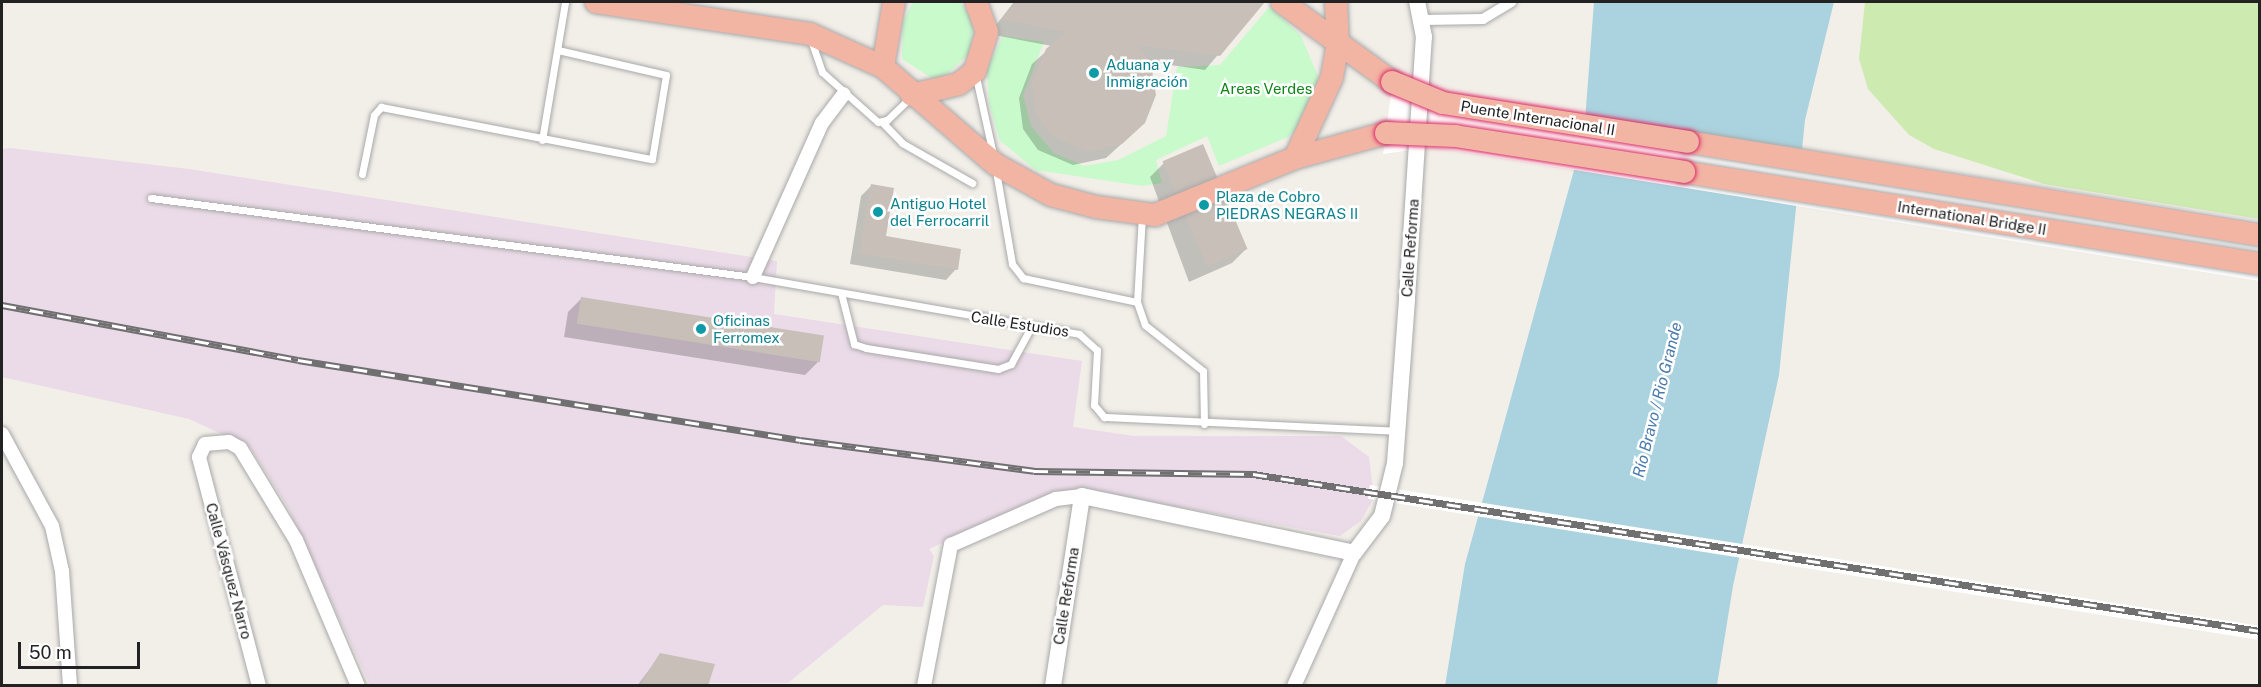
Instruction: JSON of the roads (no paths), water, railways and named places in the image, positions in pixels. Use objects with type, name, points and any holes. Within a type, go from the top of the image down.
[{"type":"highway","points":[[596,2],[810,34],[883,67],[912,95],[995,164],[1051,195],[1142,215]]},
{"type":"highway","points":[[883,67],[894,2]]},
{"type":"highway","points":[[912,95],[959,84],[975,71],[987,32],[976,2]]},
{"type":"highway","name":"Puente Internacional II","points":[[1282,2],[1392,82],[1443,103],[1688,142]]},
{"type":"highway","points":[[1295,158],[1320,110],[1338,44],[1336,2]]},
{"type":"highway","name":"Puente Internacional II","points":[[1142,215],[1203,200],[1295,158],[1386,133],[1455,136],[1684,172]]},
{"type":"highway","name":"International Bridge II","points":[[1688,142],[2259,235]]},
{"type":"highway","name":"International Bridge II","points":[[1684,172],[2259,264]]},
{"type":"street","name":"Calle Reforma","points":[[1354,554],[1374,529],[1390,495],[1398,431],[1423,20],[1417,2]]},
{"type":"street","points":[[1423,20],[1483,20],[1511,2]]},
{"type":"street","points":[[753,277],[822,123],[844,94]]},
{"type":"street","points":[[2,434],[52,526],[62,571],[70,686]]},
{"type":"street","name":"Calle Vásquez Narro","points":[[259,686],[199,457],[205,444],[229,442],[240,448],[296,540],[358,686]]},
{"type":"street","name":"Calle Reforma","points":[[1053,686],[1082,496]]},
{"type":"street","points":[[924,686],[945,557],[951,545],[1056,499],[1082,496],[1354,554],[1294,686]]},
{"type":"lane","points":[[542,140],[566,2]]},
{"type":"lane","points":[[810,34],[819,67],[844,94],[883,123],[902,142],[972,183]]},
{"type":"lane","points":[[362,174],[374,115],[381,107],[646,161],[657,155],[666,75],[558,50]]},
{"type":"lane","points":[[975,71],[1016,272],[1137,302]]},
{"type":"lane","points":[[883,123],[912,95]]},
{"type":"lane","name":"Calle Estudios","points":[[151,198],[753,277],[1090,339],[1097,350],[1097,413],[1204,424],[1398,431]]},
{"type":"lane","points":[[1142,215],[1137,302],[1145,325],[1203,371],[1204,424]]},
{"type":"lane","points":[[841,293],[854,344],[866,348],[998,369],[1011,364],[1031,327]]},
{"type":"water","name":"Río Bravo / Rio Grande","points":[[1594,2],[1834,2],[1805,120],[1779,375],[1733,586],[1717,685],[1445,686],[1465,564],[1584,134]]},
{"type":"railway","points":[[2,305],[298,360],[800,440],[1034,471],[1253,474],[2260,631]]},
{"type":"place","name":"Aduana y Inmigración","points":[[1094,73]]},
{"type":"place","name":"Plaza de Cobro PIEDRAS NEGRAS II","points":[[1204,205]]},
{"type":"place","name":"Antiguo Hotel del Ferrocarril","points":[[878,212]]},
{"type":"place","name":"Oficinas Ferromex","points":[[701,329]]},
{"type":"park label","name":"Areas Verdes","points":[[1266,89]]}]
